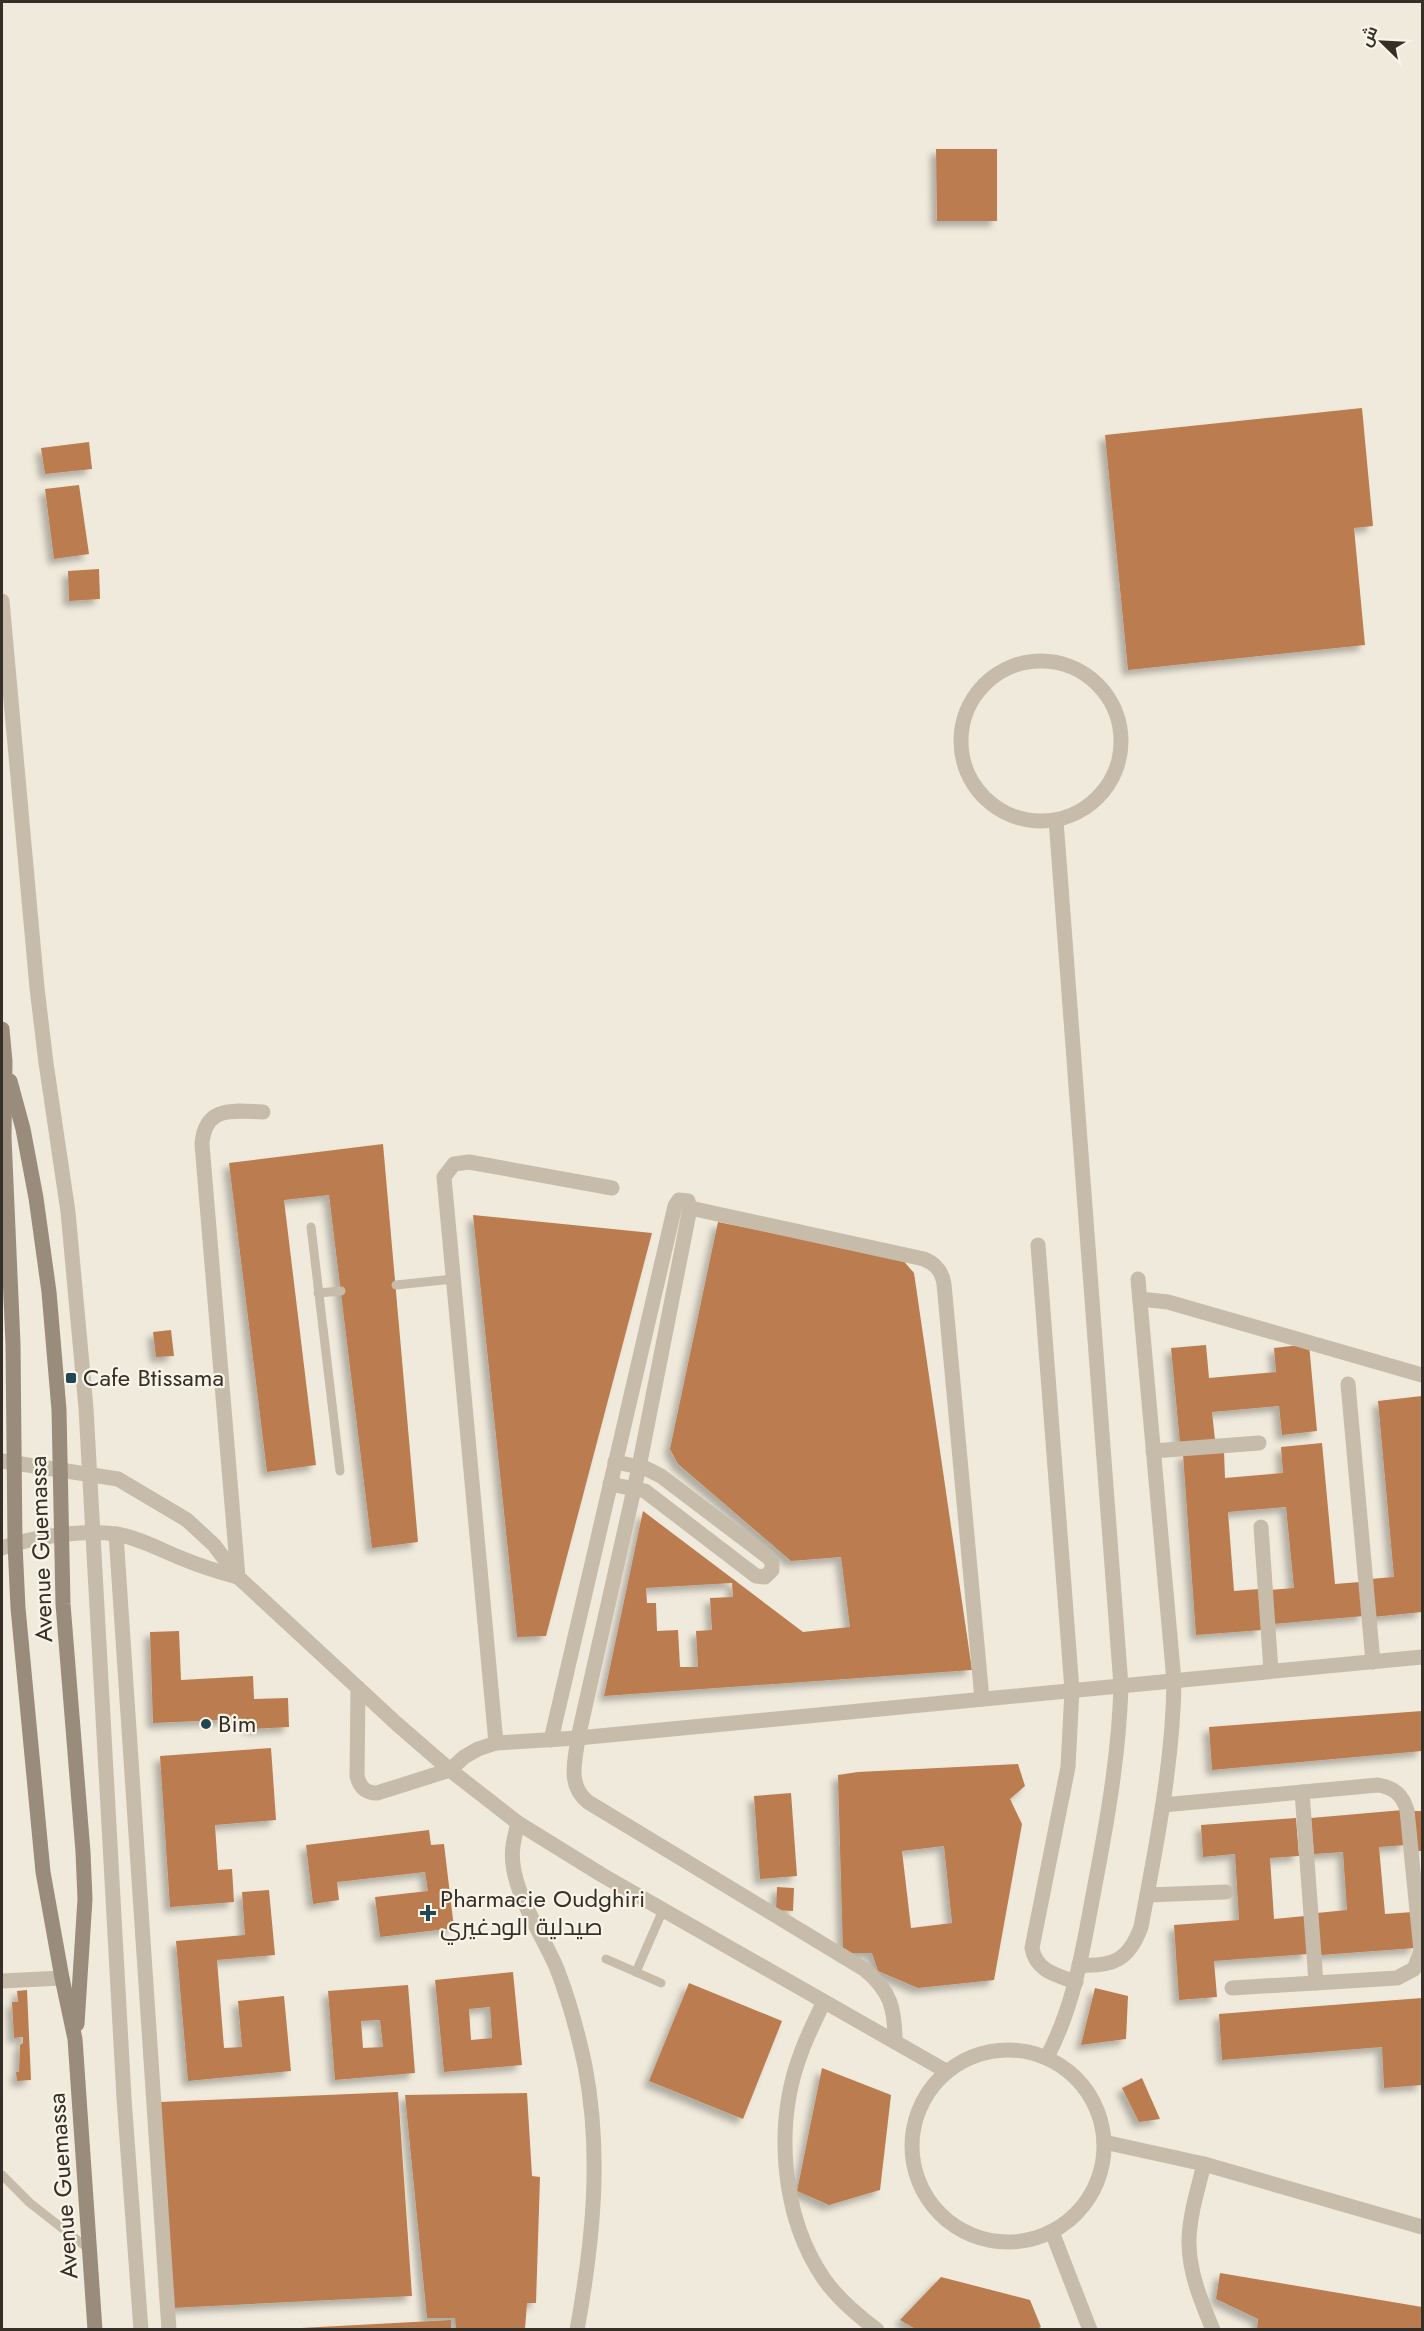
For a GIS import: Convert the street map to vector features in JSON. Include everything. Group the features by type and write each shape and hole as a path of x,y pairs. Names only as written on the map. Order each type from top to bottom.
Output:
{"main road":[{"name":"Avenue Guemassa","path":"2,1029 5,1062 3,1137 8,1546 18,1608 44,1872 75,2038"},
{"name":"Avenue Guemassa","path":"5,1062 27,1152 47,1281 59,1410 63,1604 85,1899 75,2038 95,2330"}],"street":[{"path":"2,601 37,988 68,1212 76,1289 89,1473 124,2098 140,2322 167,2311"},
{"path":"1042,661 1062,664 1081,672 1097,684 1110,700 1118,721 1121,742 1118,764 1108,784 1094,801 1077,813 1056,820 1036,822 1016,818 998,810 982,797 970,780 964,765 961,733 964,717 973,698 986,682 1003,670 1022,663 1042,661"},
{"path":"1047,2057 1058,2036 1076,1982 1117,1761 1120,1686 1056,820"},
{"path":"238,1577 202,1144 206,1126 220,1113 263,1112"},
{"path":"496,1743 444,1177 454,1164 469,1162 612,1188"},
{"path":"551,1740 675,1206 679,1200 683,1199 687,1200 690,1208 639,1467 578,1738 575,1788 580,1796 864,1970 885,1990 892,2006 894,2042"},
{"path":"690,1208 924,1259 931,1262 940,1272 944,1284 982,1699"},
{"path":"1038,1245 1072,1690 1068,1767 1032,1948 1036,1962 1041,1968 1076,1982"},
{"path":"1079,1965 1100,1966 1112,1962 1130,1948 1141,1927 1163,1805 1172,1731 1174,1681 1138,1279"},
{"path":"1140,1299 1168,1302 1422,1375"},
{"path":"1348,1384 1373,1662"},
{"path":"1154,1451 1260,1443"},
{"path":"8,1462 60,1468 118,1479 187,1520 214,1545 238,1577 358,1688 482,1797 518,1823 663,1910 946,2071"},
{"path":"610,1484 634,1487 651,1494 756,1576 765,1577 772,1570 769,1558 661,1476 639,1467 615,1462"},
{"path":"1261,1527 1271,1671"},
{"path":"8,1546 91,1532 116,1534 147,1542 204,1567 238,1577"},
{"path":"116,1534 168,2330"},
{"path":"358,1688 357,1776 363,1790 377,1793 450,1770 464,1757 496,1743 578,1738 1422,1657"},
{"path":"1163,1805 1378,1785 1397,1792 1404,1800 1407,1810 1421,1951 1418,1964 1403,1976 1232,1988"},
{"path":"1302,1792 1316,1983"},
{"path":"518,1823 512,1847 514,1871 520,1890 557,1969 566,1995 578,2038 590,2101 594,2201 590,2257 577,2330"},
{"path":"1147,1895 1226,1892"},
{"path":"2,1982 62,1978"},
{"path":"824,2002 800,2054 792,2082 785,2144 788,2183 801,2235 825,2280 855,2313 877,2330"},
{"path":"1021,2049 1047,2057 1065,2068 1081,2083 1093,2101 1101,2121 1104,2142 1103,2164 1096,2185 1085,2204 1070,2220 1052,2232 1022,2242 990,2241 961,2231 936,2212 919,2186 911,2155 913,2124 926,2095 946,2071 969,2057 994,2050 1021,2049"},
{"path":"1104,2142 1204,2164 1422,2227"},
{"path":"1204,2164 1191,2215 1189,2241 1198,2292 1213,2330"},
{"path":"1052,2232 1090,2330"}],"lane":[{"path":"311,1227 340,1471"},
{"path":"396,1285 453,1279"},
{"path":"318,1293 340,1291"},
{"path":"636,1972 663,1910"},
{"path":"606,1959 660,1983"},
{"path":"2,2175 30,2203 90,2250"}],"building":[{"path":"936,149 997,149 997,221 937,221"},
{"path":"1362,408 1373,526 1354,528 1365,645 1128,670 1105,435"},
{"path":"89,442 92,469 45,474 41,448"},
{"path":"79,485 89,554 54,559 45,489"},
{"path":"99,569 100,599 69,601 68,571"},
{"path":"383,1144 418,1542 372,1548 329,1195 284,1200 316,1465 267,1472 229,1163"},
{"path":"473,1215 652,1233 546,1636 517,1637"},
{"path":"718,1222 901,1258 914,1273 972,1670 604,1696 643,1511 803,1632 850,1627 841,1557 791,1561 678,1464 670,1449","holes":["732,1583 733,1597 710,1598 712,1630 696,1631 698,1667 680,1667 678,1630 657,1631 656,1603 647,1603 646,1588"]},
{"path":"171,1330 174,1356 156,1357 153,1332"},
{"path":"1309,1344 1317,1431 1282,1435 1279,1406 1212,1412 1215,1440 1180,1443 1171,1348 1206,1345 1209,1378 1276,1372 1274,1348"},
{"path":"1422,1396 1422,1612 1373,1617 1370,1579 1394,1577 1378,1401"},
{"path":"1322,1443 1335,1584 1360,1582 1364,1616 1273,1624 1270,1590 1294,1588 1286,1507 1228,1512 1234,1591 1259,1589 1262,1630 1196,1635 1183,1454 1224,1451 1225,1478 1283,1473 1281,1447"},
{"path":"179,1631 181,1680 253,1676 254,1699 288,1698 289,1727 252,1729 242,1719 153,1723 150,1632"},
{"path":"1422,1711 1422,1751 1212,1770 1209,1727"},
{"path":"271,1748 276,1820 215,1825 218,1870 232,1869 234,1902 170,1907 160,1756"},
{"path":"1018,1764 1025,1786 1010,1799 1022,1824 994,1980 918,1988 878,1971 872,1953 843,1953 838,1775","holes":["944,1846 952,1923 911,1928 902,1851"]},
{"path":"791,1793 797,1876 760,1879 754,1796"},
{"path":"1403,1810 1406,1845 1379,1847 1385,1914 1413,1912 1415,1948 1321,1955 1317,1913 1347,1910 1343,1852 1314,1854 1311,1818"},
{"path":"1413,1811 1422,1811 1422,1851 1416,1851"},
{"path":"1296,1818 1299,1856 1270,1858 1274,1919 1305,1916 1308,1954 1214,1961 1217,1997 1179,2000 1174,1925 1239,1920 1235,1854 1203,1857 1201,1825"},
{"path":"429,1830 431,1845 444,1844 454,1928 380,1937 375,1897 428,1891 425,1872 337,1882 339,1900 313,1904 306,1845"},
{"path":"777,1887 794,1888 793,1911 776,1910"},
{"path":"269,1890 275,1955 217,1960 224,2048 242,2047 238,2001 284,1996 291,2071 188,2081 176,1941 245,1935 242,1892"},
{"path":"513,1972 522,2065 444,2072 435,1980","holes":["490,2007 492,2038 471,2040 469,2009"]},
{"path":"689,1983 782,2021 743,2119 649,2081"},
{"path":"408,1985 415,2073 335,2080 328,1991","holes":["380,2020 383,2047 363,2048 361,2021"]},
{"path":"1095,1988 1128,1996 1126,2039 1081,2045"},
{"path":"27,1990 31,2080 17,2081 16,2072 19,2072 20,2045 23,2043 23,2037 14,2038 12,2002 18,2002 17,1991"},
{"path":"1422,1998 1422,2085 1384,2088 1382,2047 1222,2060 1219,2014"},
{"path":"822,2068 891,2095 880,2190 829,2205 797,2191"},
{"path":"1142,2078 1160,2119 1139,2122 1122,2088"},
{"path":"398,2092 412,2296 171,2308 160,2102"},
{"path":"527,2093 532,2176 540,2177 536,2303 527,2303 525,2329 456,2330 455,2318 427,2318 405,2095"},
{"path":"1220,2273 1422,2307 1422,2330 1257,2330 1258,2319 1216,2299"},
{"path":"941,2277 1030,2300 1041,2327 1035,2330 917,2330 900,2320"},
{"path":"451,2320 451,2330 301,2330 301,2328"}],"place":[{"name":"Cafe Btissama","path":"71,1378"},
{"name":"Bim","path":"206,1724"},
{"name":"Pharmacie Oudghiri صيدلية الودغيري","path":"428,1913"}]}
